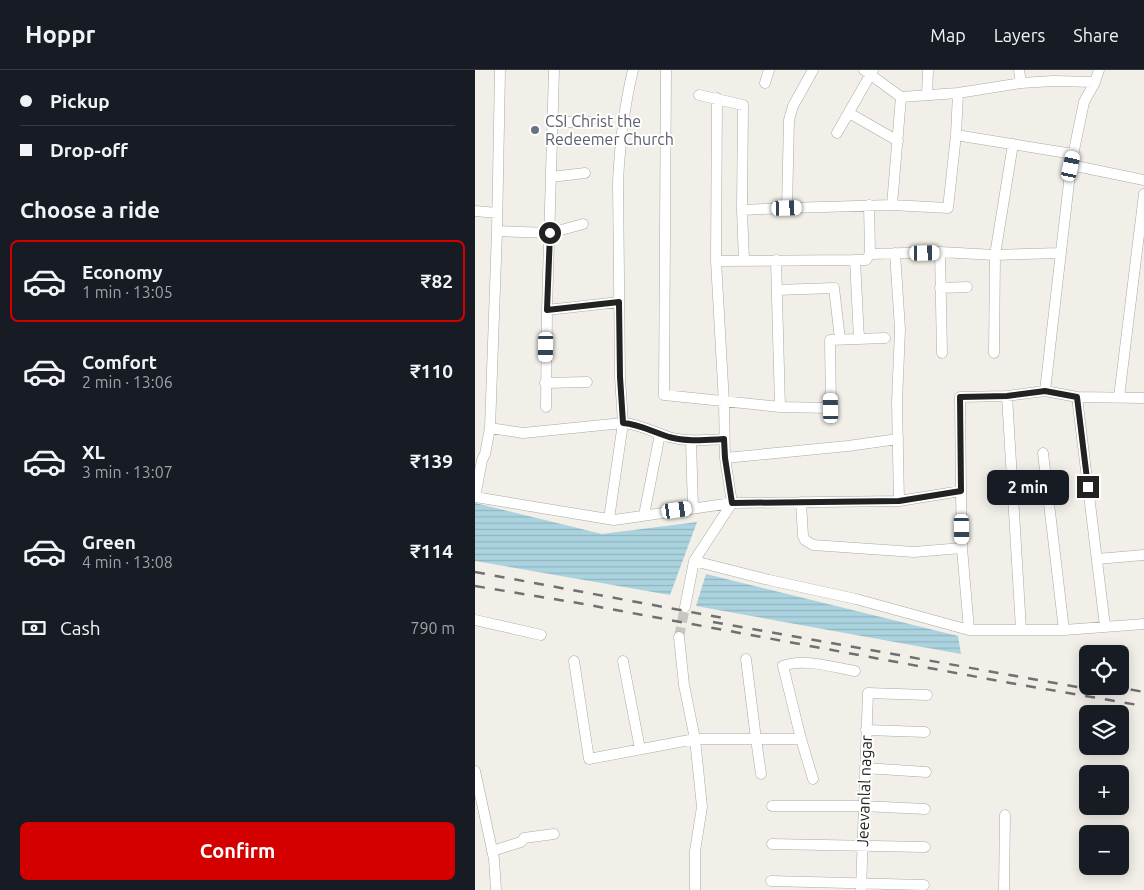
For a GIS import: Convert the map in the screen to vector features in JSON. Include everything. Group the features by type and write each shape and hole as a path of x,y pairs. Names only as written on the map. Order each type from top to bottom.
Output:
{"street":[{"path":"500,70 491,428 485,454 478,459 475,497 614,520 732,503 899,501 961,491"},
{"path":"546,406 545,383 554,70"},
{"path":"609,519 623,423 620,377 619,182 623,124 633,70"},
{"path":"667,70 664,396 780,408 831,408 830,340 885,338"},
{"path":"765,83 769,70"},
{"path":"787,208 789,120 793,106 813,70"},
{"path":"927,95 928,70"},
{"path":"1019,70 1021,83"},
{"path":"1053,70 1053,81"},
{"path":"1045,391 1073,154 1084,102 1099,70"},
{"path":"837,133 849,114 869,72 901,97 958,93 1021,83 1053,81 1095,82"},
{"path":"743,210 869,205 949,208 958,93"},
{"path":"699,96 717,98 743,105 744,260"},
{"path":"892,205 901,97"},
{"path":"685,607 694,561 732,503 725,458 716,261 717,98"},
{"path":"849,114 898,141"},
{"path":"553,122 589,122"},
{"path":"956,135 1073,154"},
{"path":"994,353 995,255 1013,144"},
{"path":"1071,166 1144,180"},
{"path":"551,177 585,173"},
{"path":"1119,396 1140,253 1144,194"},
{"path":"716,261 866,260 870,254 869,205"},
{"path":"475,211 497,213"},
{"path":"497,232 550,233 583,224"},
{"path":"940,252 942,353"},
{"path":"870,254 940,252 995,255 1060,253"},
{"path":"895,253 900,329 897,402 899,501"},
{"path":"776,260 780,408"},
{"path":"855,260 859,339"},
{"path":"940,288 967,287"},
{"path":"777,290 834,288 839,340"},
{"path":"547,310 619,302"},
{"path":"545,383 587,382"},
{"path":"969,630 962,548 960,397 1007,396 1045,391 1077,397 1119,396 1144,398"},
{"path":"1007,396 1021,629"},
{"path":"1077,397 1105,626"},
{"path":"491,428 523,432 623,423 633,424 660,434 691,441 724,439"},
{"path":"644,515 660,434"},
{"path":"725,458 898,439"},
{"path":"691,441 693,508"},
{"path":"1043,453 1064,630"},
{"path":"801,502 803,536 805,540 813,545 914,552 962,548"},
{"path":"1097,559 1144,555"},
{"path":"694,561 856,600 969,630 1064,630 1144,624"},
{"path":"475,620 541,635"},
{"path":"679,637 684,685 695,739 702,807 695,851 695,890"},
{"path":"745,659 761,774"},
{"path":"574,661 589,758 695,739 801,739"},
{"path":"623,661 640,749"},
{"path":"813,779 783,666 792,663 806,663 855,671"},
{"name":"Jeevanlal nagar","path":"861,886 867,693 927,695"},
{"path":"866,730 925,732"},
{"path":"865,768 926,772"},
{"path":"475,771 492,851 496,890"},
{"path":"772,806 863,806 925,809"},
{"path":"1004,890 1005,815"},
{"path":"492,851 521,842 524,838 554,834"},
{"path":"772,844 925,847"},
{"path":"771,881 861,886 924,885"}],"water":[{"path":"475,503 602,534 697,522 670,595 475,561"},
{"path":"706,574 958,636 961,654 696,606"}],"tunnel":[{"path":"679,637 685,607"}],"railway":[{"path":"475,572 723,618"},
{"path":"475,586 1144,706"},
{"path":"713,622 1079,687"},
{"path":"1129,689 1144,692"}],"place":[{"name":"CSI Christ the Redeemer Church","path":"535,130"}],"route":[{"path":"550,233 547,310 619,302 623,423 633,424 670,437 691,441 724,439 732,503 899,501 961,491 960,397 1007,396 1045,391 1077,397 1088,487"}]}
